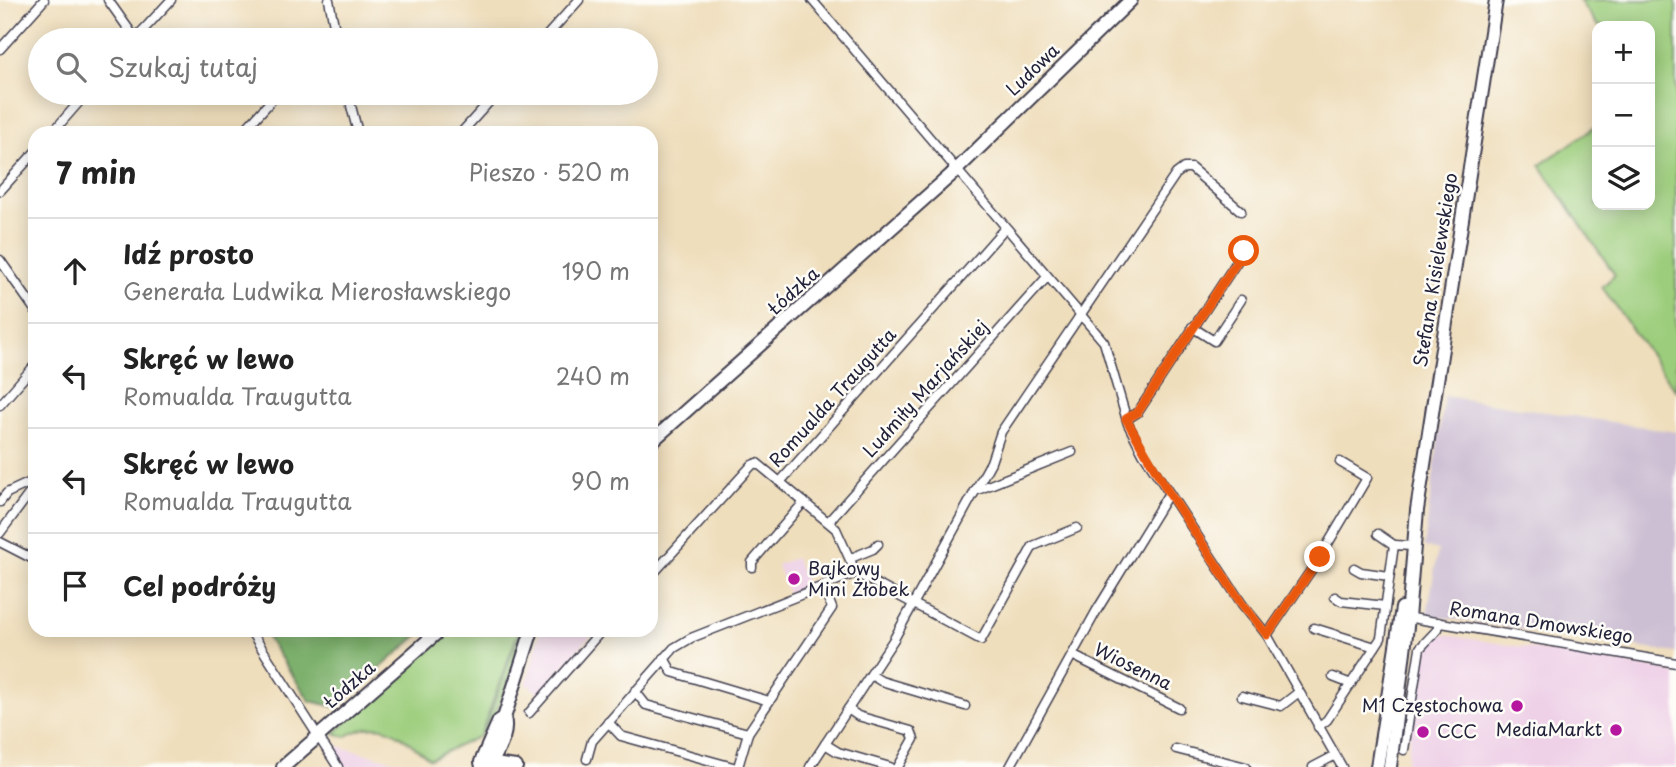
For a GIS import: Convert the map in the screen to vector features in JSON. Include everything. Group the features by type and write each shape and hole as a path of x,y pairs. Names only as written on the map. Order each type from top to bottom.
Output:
{"street":[{"path":"0,49 44,0"},
{"path":"108,0 127,28"},
{"path":"144,28 171,0"},
{"path":"329,0 334,28"},
{"path":"554,28 579,0"},
{"path":"812,0 1104,342 1110,355 1126,419 1169,493 1242,604 1267,635 1342,767"},
{"name":"Ludowa","path":"958,168 1131,0"},
{"name":"Stefana Kisielewskiego","path":"1377,767 1404,617 1412,546 1496,0"},
{"path":"58,126 76,105"},
{"path":"248,126 267,105"},
{"path":"467,126 486,105"},
{"path":"351,106 356,126"},
{"path":"0,191 28,160"},
{"name":"Łódzka","path":"658,436 958,168"},
{"path":"810,767 871,675 913,605 975,491 1001,432 1180,170 1191,168 1241,211"},
{"name":"Romualda Traugutta","path":"658,568 752,465 757,463 780,482 1005,228"},
{"path":"1126,419 1138,412 1244,251"},
{"path":"0,260 28,300"},
{"name":"Ludmiły Marjańskiej","path":"828,522 1047,277"},
{"path":"1192,327 1214,341 1241,300"},
{"path":"0,405 28,373"},
{"path":"975,491 1072,452"},
{"path":"1267,635 1320,557 1367,478 1340,462"},
{"path":"780,482 836,529 856,573 981,640 1034,546 1077,528"},
{"path":"0,502 7,493 28,483"},
{"path":"1010,767 1072,655 1169,493"},
{"path":"0,533 28,495"},
{"path":"752,567 752,562 804,502"},
{"path":"1378,534 1394,545 1412,546"},
{"path":"0,542 28,556"},
{"path":"851,558 873,550 878,544"},
{"path":"1318,727 1327,720 1381,638 1394,545"},
{"path":"1354,568 1361,572 1390,576"},
{"path":"587,759 592,741 608,722 664,658 691,638 856,573"},
{"path":"608,722 621,736 736,767 748,733 832,608 822,586"},
{"path":"1335,597 1341,601 1385,606"},
{"name":"Stefana Kisielewskiego","path":"1390,767 1404,617"},
{"name":"Romana Dmowskiego","path":"1404,617 1676,663"},
{"path":"1404,750 1420,648 1438,629 1438,622"},
{"path":"1314,628 1375,648"},
{"path":"254,637 338,767"},
{"name":"Łódzka","path":"283,767 432,637"},
{"path":"516,767 484,766 507,725 505,718 530,637"},
{"path":"529,713 596,637"},
{"name":"Wiosenna","path":"1072,655 1179,708"},
{"path":"664,658 672,672 769,701"},
{"path":"871,675 881,681 965,706"},
{"path":"1333,677 1351,684"},
{"path":"635,691 646,705 748,733"},
{"path":"1242,696 1281,706 1298,692"},
{"path":"848,709 858,716 911,731 914,739 898,767"},
{"path":"825,744 838,752 890,767"},
{"path":"1176,749 1246,767"},
{"path":"1313,767 1334,756"}],"shaded area":[{"path":"1444,396 1676,432 1676,653 1427,615 1438,550 1424,547"},
{"path":"795,558 807,587 788,594 777,565"},
{"name":"M1 Częstochowa","path":"1440,634 1662,669 1676,675 1676,767 1406,767 1421,652"},
{"path":"539,637 590,637 539,693 526,684"},
{"path":"326,743 387,759 416,767 342,767"}],"green space":[{"path":"1579,0 1676,0 1676,391 1602,287 1615,275 1540,165 1592,129 1592,210 1655,210 1655,21 1594,21"},
{"path":"267,637 416,637 336,707 310,701"},
{"path":"444,637 516,637 480,736 430,759 390,730 370,727 345,737 334,733"},
{"path":"518,637 524,637 487,737 483,733"}],"place":[{"name":"Bajkowy Mini Żłobek","path":"794,579"},
{"name":"M1 Częstochowa","path":"1517,706"},
{"name":"MediaMarkt","path":"1616,730"},
{"name":"CCC","path":"1423,732"}],"route":[{"path":"1244,251 1138,412 1126,419 1143,453 1169,493 1242,604 1267,635 1320,557"}]}
